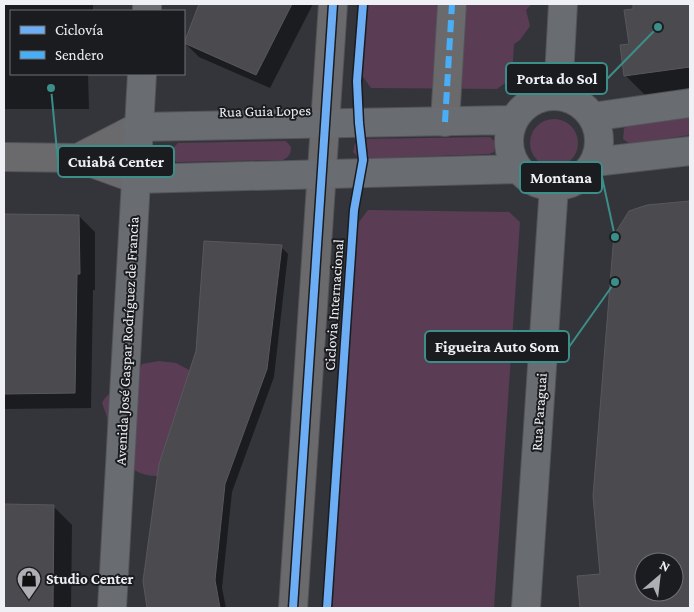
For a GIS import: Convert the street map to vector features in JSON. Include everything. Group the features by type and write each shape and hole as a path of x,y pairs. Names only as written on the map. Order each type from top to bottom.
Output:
{"main road":[{"path":"558,95 563,4"},
{"name":"Avenida José Gaspar Rodríguez de Francia","path":"112,608 142,75"},
{"path":"558,95 572,99 584,106 592,117 598,131 599,144 594,162 575,181 554,186 531,180 518,169 508,145 509,133 513,120 521,109 532,101 544,96 558,95"},
{"path":"592,117 690,103"},
{"name":"Rua Guia Lopes","path":"138,127 513,120"},
{"path":"594,162 690,151"},
{"path":"136,179 518,169"},
{"name":"Rua Paraguai","path":"526,608 554,186"}],"street":[{"path":"293,608 333,4"},
{"path":"445,122 452,4"},
{"path":"78,158 138,127"},
{"path":"4,157 78,158 136,179"}],"shaded area":[{"path":"366,4 532,4 526,10 530,26 520,40 514,44 512,78 497,89 371,88 361,74"},
{"path":"690,117 690,135 630,144 623,139 624,129 627,125"},
{"path":"549,119 559,119 571,126 578,138 578,148 571,160 559,167 549,167 541,163 534,156 530,148 530,138 534,130 541,123"},
{"path":"490,137 495,142 494,152 489,154 363,159 353,152 355,143 361,139"},
{"path":"286,141 291,147 291,152 283,160 176,162 171,155 171,150 178,143"},
{"path":"368,210 509,212 520,222 494,608 328,608 356,226"},
{"path":"159,361 176,363 193,372 165,475 156,476 138,472 117,454 108,435 108,419 102,403 111,392 134,376 142,364"}],"building":[{"path":"199,4 292,4 256,75 185,43"},
{"path":"633,4 690,4 690,67 624,76 620,45 629,44 624,10 633,9"},
{"path":"690,201 690,608 580,608 577,576 600,574 593,496 614,235 629,211 647,205"},
{"path":"4,214 79,215 80,274 77,274 75,393 4,394"},
{"path":"204,241 282,245 267,369 225,484 215,580 220,608 147,608 143,581 159,464 196,351"},
{"path":"4,504 54,505 53,608 4,608"}],"marked path":[{"path":"445,122 452,4"}],"cycle path":[{"path":"293,608 333,4"},
{"name":"Ciclovia Internacional","path":"327,608 354,210 363,160 357,81 363,4"}],"place":[{"name":"Porta do Sol","path":"658,27"},
{"name":"Cuiabá Center","path":"51,88"},
{"name":"Montana","path":"615,237"},
{"name":"Figueira Auto Som","path":"615,282"},
{"name":"Studio Center","path":"29,600"}]}
